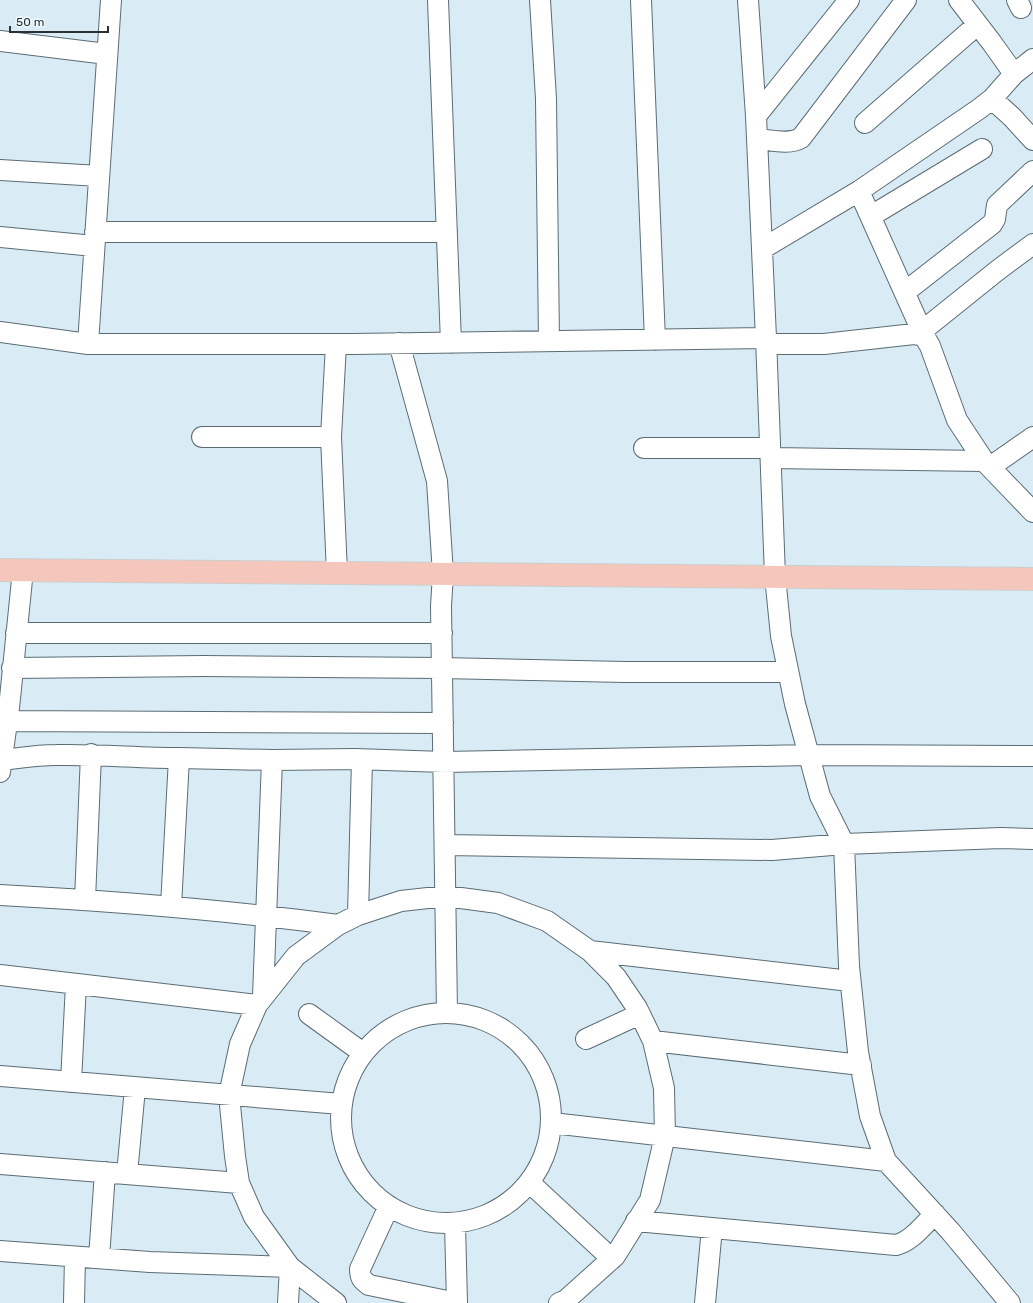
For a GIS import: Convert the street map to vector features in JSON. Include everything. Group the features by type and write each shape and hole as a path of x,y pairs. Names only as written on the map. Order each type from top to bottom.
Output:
{"main road":[{"path":"0,570 1033,579"}],"street":[{"path":"88,344 111,0"},
{"path":"438,0 451,343"},
{"path":"540,0 546,99 549,341"},
{"path":"641,0 655,340"},
{"path":"748,0 756,116 775,576 781,636 795,704 820,796 844,844 850,981 861,1065 870,1116 886,1161 985,1271 1010,1303"},
{"path":"756,116 849,0"},
{"path":"757,139 795,142 801,138 906,0"},
{"path":"959,0 1014,74"},
{"path":"865,123 978,25"},
{"path":"0,41 107,54"},
{"path":"762,249 859,191 979,109 992,99 1014,74 1033,59"},
{"path":"992,99 1012,117 1033,140"},
{"path":"871,216 982,149"},
{"path":"0,170 99,176"},
{"path":"905,292 992,224 995,219 997,205 1033,171"},
{"path":"859,191 930,346 958,420 987,464 1033,512"},
{"path":"0,237 94,239 447,232"},
{"path":"0,332 88,344 336,344 655,340 766,341 824,344 923,333 998,270 1033,244"},
{"path":"400,343 437,481 443,574 442,668 447,1012"},
{"path":"336,344 331,437 336,573"},
{"path":"202,438 331,437"},
{"path":"644,448 987,464 1033,437"},
{"path":"23,570 16,632 9,661 7,721 1,766 54,754 91,754 147,758 444,762 809,756 1033,756"},
{"path":"16,632 442,633"},
{"path":"9,661 204,666 442,668 625,672 788,672"},
{"path":"7,721 443,722"},
{"path":"85,900 91,754"},
{"path":"171,906 179,758"},
{"path":"260,1001 266,916 272,760"},
{"path":"358,915 362,760"},
{"path":"445,845 772,850 844,844 1001,838 1033,840"},
{"path":"0,895 171,906 338,925"},
{"path":"336,1303 290,1267 254,1217 239,1183 229,1095 240,1044 260,1001 296,956 338,925 358,915 401,901 446,896 498,903 547,921 590,951 616,977 640,1014 652,1041 664,1088 665,1136 650,1200 612,1260 570,1302"},
{"path":"590,951 850,981"},
{"path":"0,975 76,984 260,1001"},
{"path":"71,1082 76,984"},
{"path":"447,1012 480,1018 510,1034 534,1059 548,1089 552,1123 546,1153 533,1180 511,1202 485,1217 455,1224 424,1222 395,1211 370,1191 352,1166 342,1136 341,1104 349,1075 366,1049 389,1029 417,1016 447,1012"},
{"path":"309,1014 363,1053"},
{"path":"586,1039 640,1014"},
{"path":"652,1041 861,1065"},
{"path":"0,1076 341,1104"},
{"path":"127,1174 135,1088"},
{"path":"552,1123 886,1161"},
{"path":"0,1164 239,1183"},
{"path":"99,1258 105,1172"},
{"path":"530,1183 612,1260"},
{"path":"389,1206 360,1269 360,1276 363,1281 369,1285 456,1303 455,1224"},
{"path":"636,1221 896,1245 904,1243 910,1239 935,1214"},
{"path":"705,1303 712,1228"},
{"path":"0,1251 158,1262 290,1267"},
{"path":"74,1303 75,1257"},
{"path":"288,1303 290,1267"}]}
